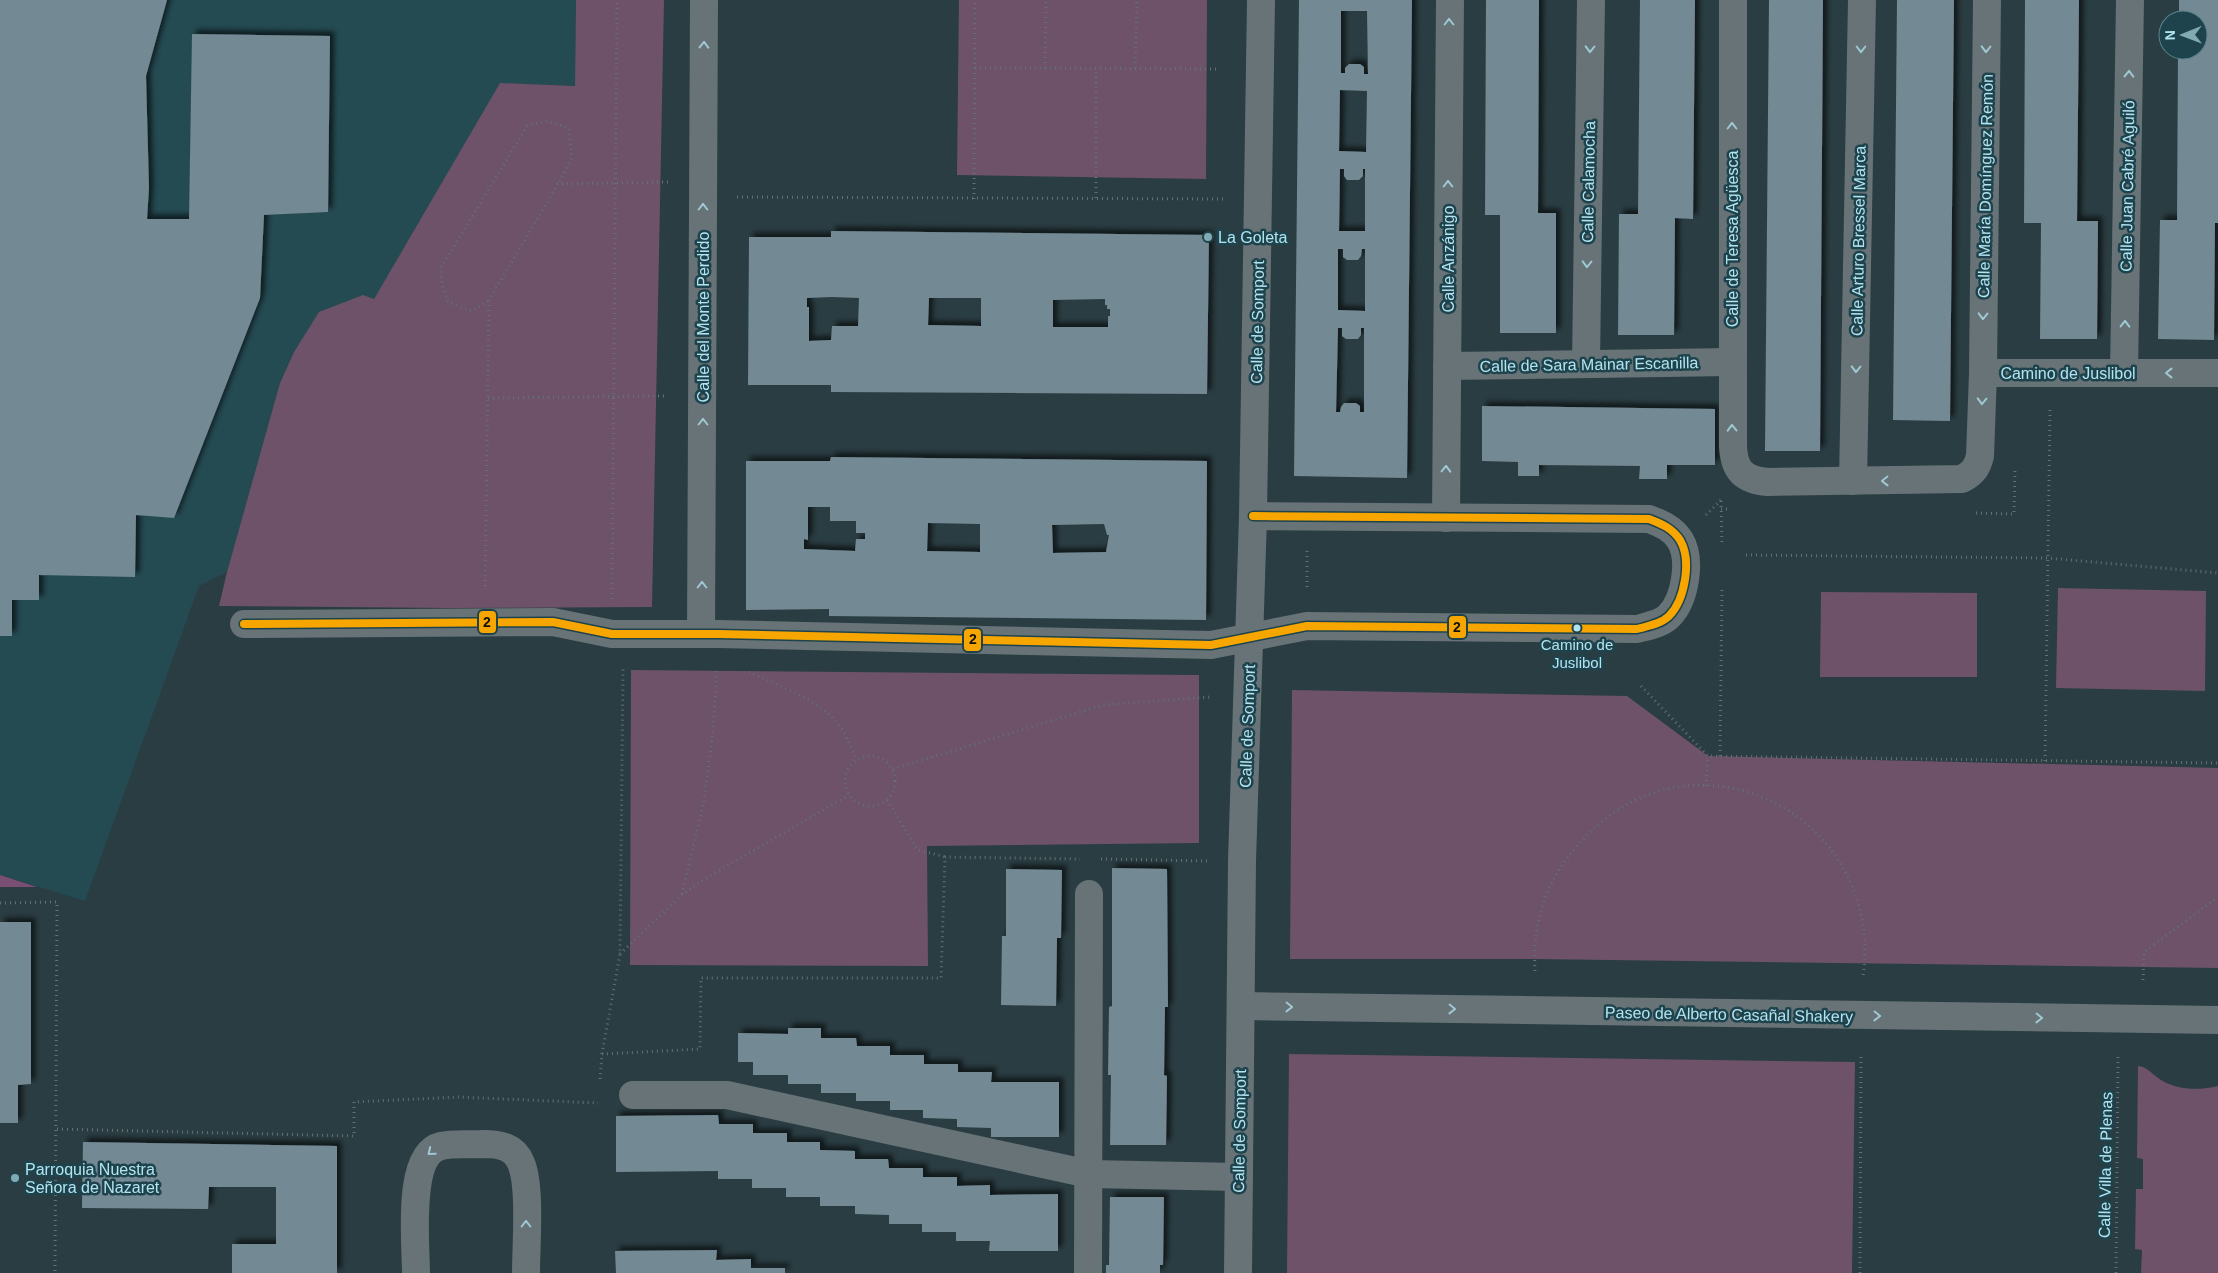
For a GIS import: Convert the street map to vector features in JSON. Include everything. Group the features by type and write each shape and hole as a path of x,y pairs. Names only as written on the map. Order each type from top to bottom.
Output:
{"street":[{"name":"Calle del Monte Perdido","path":"704,0 703,396 712,641"},
{"name":"Calle de Somport","path":"1238,1273 1242,861 1253,516 1262,0"},
{"name":"Calle Anzánigo","path":"1446,518 1450,0"},
{"name":"Calle Calamocha","path":"1586,364 1591,0"},
{"name":"Calle de Teresa Agüesca","path":"1733,0 1732,362 1734,460 1743,474"},
{"name":"Calle Arturo Bressel Marca","path":"1854,481 1862,0"},
{"name":"Calle María Domínguez Remón","path":"1983,372 1987,0"},
{"name":"Calle Juan Cabré Aguiló","path":"2124,373 2130,0"},
{"name":"Calle de Sara Mainar Escanilla","path":"1447,366 1732,362"},
{"name":"Camino de Juslibol","path":"1743,474 1756,481 1962,479 1971,474 1977,467 1980,456 1983,372 2218,373"},
{"path":"244,624 553,622 618,634 712,641 1210,645 1307,626 1637,629 1655,624 1668,616 1679,603 1685,585 1685,560 1680,541 1668,526 1649,519 1253,516"},
{"path":"1088,1273 1089,894"},
{"name":"Paseo de Alberto Casañal Shakery","path":"1241,1006 2218,1020"},
{"path":"633,1095 727,1095 1089,1174 1239,1177"},
{"path":"416,1273 416,1181 421,1164 428,1153 440,1146 497,1144 509,1148 520,1160 526,1176 526,1273"}],"path":[{"path":"600,1087 602,1054 620,954 614,396 617,0"},
{"path":"974,198 975,0"},
{"path":"1046,0 1046,68"},
{"path":"1135,68 1137,0"},
{"path":"975,68 1217,69"},
{"path":"1096,68 1096,198"},
{"path":"548,121 569,128 572,158 489,300 471,311 448,302 442,284 441,268 527,126 548,121"},
{"path":"558,184 616,183 703,189 974,198 1259,199"},
{"path":"485,622 489,300"},
{"path":"488,398 703,396"},
{"path":"2045,761 2046,558 2050,402"},
{"path":"1700,521 1721,500 1722,546"},
{"path":"1307,547 1307,592"},
{"path":"1746,554 2046,558 2218,573"},
{"path":"1720,756 1722,584"},
{"path":"712,641 828,713 840,726 857,760"},
{"path":"682,895 704,800 713,730 712,641"},
{"path":"1641,686 1708,756 2218,763"},
{"path":"892,769 1103,705 1210,697"},
{"path":"864,756 881,758 892,769 896,786 887,800 872,807 856,802 850,796 845,780 847,772 857,760 864,756"},
{"path":"1706,786 1708,756"},
{"path":"1535,970 1536,927 1545,896 1556,872 1583,839 1611,814 1637,800 1679,787 1706,786 1743,791 1774,803 1788,810 1809,826 1828,845 1845,871 1863,917 1865,964 1863,976"},
{"path":"620,954 682,895 702,881 850,796"},
{"path":"887,800 918,850 947,857 1083,859"},
{"path":"602,1054 700,1049 701,978 941,978 945,857 947,857"},
{"path":"1092,859 1209,860"},
{"path":"2143,980 2144,952 2218,898"},
{"path":"0,902 57,902 55,1273"},
{"path":"1860,1273 1861,1053"},
{"name":"Calle Villa de Plenas","path":"2116,1273 2118,1057"},
{"path":"57,1129 354,1136 354,1102 458,1097 598,1104 599,1096"}],"shaded area":[{"path":"0,0 576,0 575,86 500,84 374,299 294,352 280,383 227,572 199,586 85,901 0,875"},
{"path":"576,0 664,0 652,607 219,606 280,383 294,352 319,312 363,295 374,299 500,83 575,86"},
{"path":"959,0 1207,0 1206,179 957,175"},
{"path":"2058,588 2206,591 2205,691 2056,688"},
{"path":"1821,592 1977,593 1977,677 1820,677"},
{"path":"631,670 1199,675 1199,843 927,846 928,966 630,965"},
{"path":"1292,690 1627,696 1708,756 2218,768 2218,968 1534,959 1290,959"},
{"path":"0,875 37,887 0,887"},
{"path":"1289,1054 1855,1062 1852,1273 1287,1273"},
{"path":"2138,1066 2165,1082 2179,1087 2203,1089 2218,1086 2218,1273 2141,1273 2142,1250 2135,1249 2136,1189 2143,1189 2143,1159 2137,1158"}],"building":[{"path":"0,0 167,0 146,76 149,188 147,219 189,219 192,34 330,36 328,212 264,215 260,298 174,518 136,515 135,577 39,575 39,600 12,600 12,636 0,636"},
{"path":"1299,0 1412,0 1407,478 1294,476","holes":["1341,11 1367,11 1368,74 1364,74 1364,67 1360,64 1349,64 1345,68 1345,73 1341,73","1340,90 1367,91 1366,152 1339,151","1340,169 1344,169 1344,176 1347,180 1359,180 1363,176 1363,169 1365,169 1365,231 1339,231","1338,249 1343,249 1343,257 1347,260 1358,260 1362,249 1365,249 1365,311 1338,310","1338,328 1342,328 1342,336 1346,339 1358,339 1361,335 1361,328 1364,328 1364,412 1360,412 1360,406 1356,403 1344,403 1340,412 1336,412"]},
{"path":"1486,0 1539,0 1538,213 1556,213 1556,333 1500,333 1500,215 1485,215"},
{"path":"1640,0 1695,0 1693,219 1675,218 1674,335 1618,335 1619,214 1638,214"},
{"path":"1769,0 1823,0 1820,451 1765,451"},
{"path":"1897,0 1954,0 1950,421 1893,420"},
{"path":"2025,0 2079,0 2077,221 2098,221 2097,339 2040,339 2041,223 2024,223"},
{"path":"2179,0 2218,0 2218,223 2215,223 2214,340 2158,339 2160,220 2177,220 2178,60 2208,60 2208,10 2179,10"},
{"path":"831,231 1209,235 1207,394 831,392 831,385 748,385 749,237 831,237","holes":["807,298 859,298 858,326 832,326 831,340 809,341 809,307 807,307","929,298 981,298 981,326 928,325","1105,299 1105,305 1107,305 1107,309 1110,309 1108,327 1053,327 1053,300"]},
{"path":"1482,406 1715,409 1715,465 1667,465 1667,479 1639,479 1640,466 1539,465 1539,476 1518,476 1518,462 1482,461"},
{"path":"831,457 1207,461 1206,620 829,616 829,609 746,610 746,461 830,461","holes":["808,507 830,507 830,521 856,521 856,533 865,533 865,539 856,539 855,551 804,549 804,539 808,540","928,523 980,524 980,552 927,551","1104,524 1107,535 1109,535 1106,552 1053,553 1052,525"]},
{"path":"1112,868 1167,869 1168,1007 1165,1007 1164,1075 1167,1076 1166,1145 1110,1145 1111,1075 1108,1075 1109,1007 1112,1006"},
{"path":"1006,869 1062,870 1061,938 1057,938 1056,1006 1001,1005 1002,936 1006,936"},
{"path":"0,922 31,922 31,1084 18,1085 18,1123 0,1123"},
{"path":"788,1028 821,1028 821,1038 856,1038 857,1046 890,1046 890,1055 924,1055 924,1064 958,1064 958,1072 992,1072 991,1082 1059,1082 1059,1137 991,1137 991,1128 957,1127 957,1119 923,1118 923,1110 890,1110 890,1101 856,1101 856,1093 821,1093 821,1084 788,1084 788,1075 753,1075 753,1062 738,1062 738,1033 788,1034"},
{"path":"718,1115 719,1124 753,1124 753,1133 787,1133 787,1142 820,1142 820,1150 855,1151 855,1159 888,1159 889,1168 923,1168 923,1177 957,1177 957,1186 990,1185 990,1195 1058,1194 1058,1251 989,1251 990,1241 956,1241 956,1232 922,1232 922,1224 889,1224 889,1215 855,1214 855,1206 820,1206 820,1197 786,1197 786,1188 752,1188 752,1179 718,1179 718,1171 616,1172 616,1116"},
{"path":"83,1142 337,1146 337,1273 232,1273 232,1244 276,1244 276,1187 209,1187 208,1209 82,1208"},
{"path":"1110,1197 1164,1197 1163,1265 1160,1265 1160,1273 1106,1273 1106,1265 1109,1265"},
{"path":"717,1250 716,1260 751,1259 751,1268 785,1268 785,1273 616,1273 615,1251"}],"transit line":[{"name":"2","path":"244,624 553,622 612,634 718,634 1211,645 1307,626 1637,629 1658,623 1669,616 1675,609 1685,580 1686,558 1680,540 1670,529 1649,519 1253,516"}],"place":[{"name":"La Goleta","path":"1208,237"},
{"name":"Camino de Juslibol","path":"1577,628"},
{"name":"Parroquia Nuestra Señora de Nazaret","path":"15,1178"}]}
